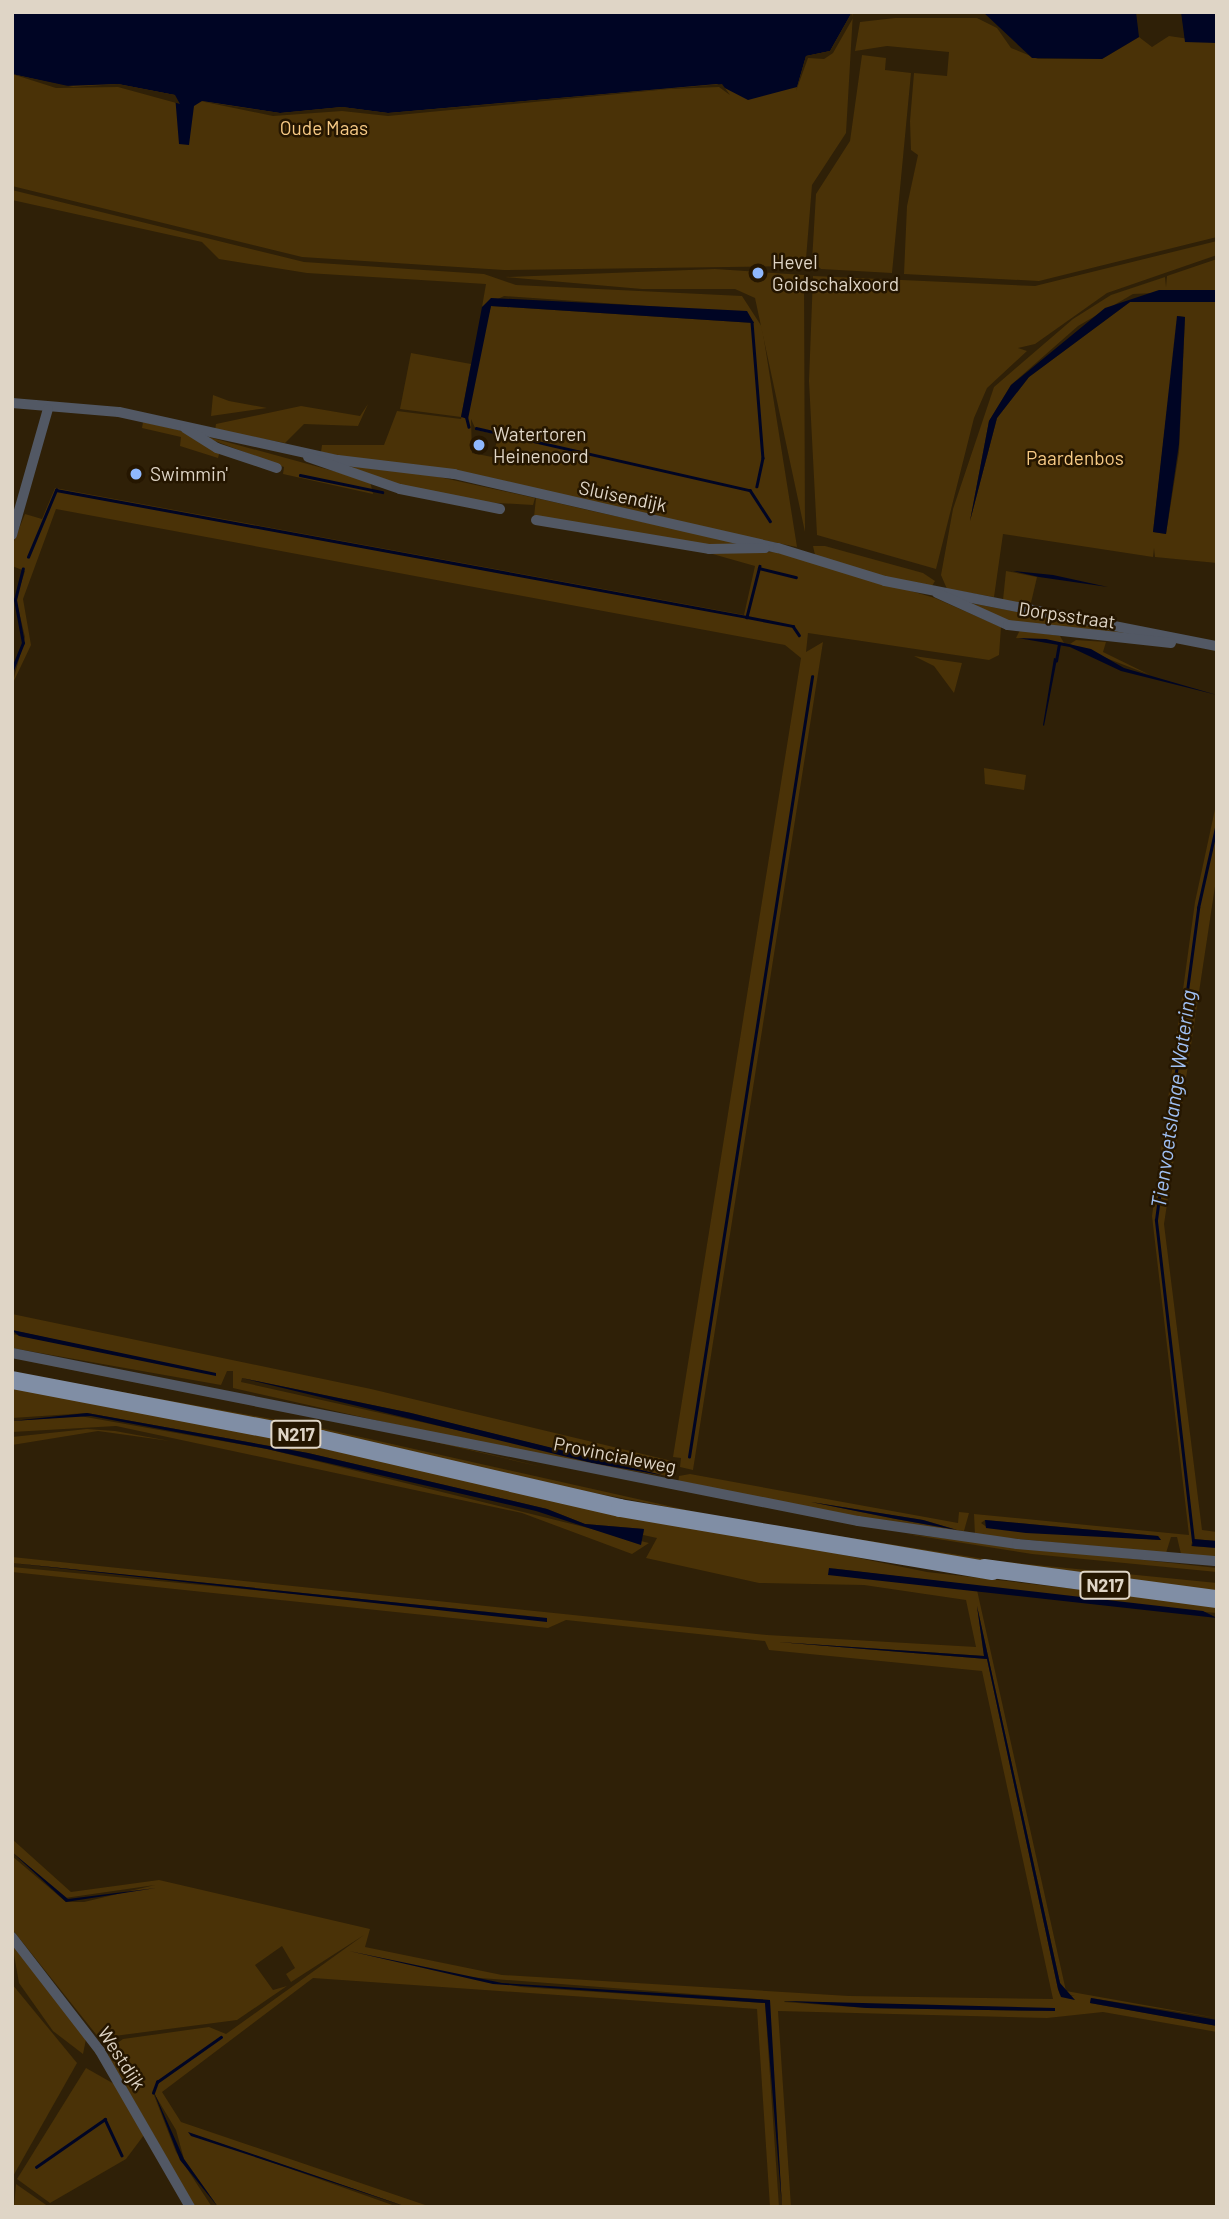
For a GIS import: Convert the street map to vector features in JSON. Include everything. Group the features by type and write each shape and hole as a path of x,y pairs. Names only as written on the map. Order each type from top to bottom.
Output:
{"main road":[{"name":"N217","path":"12,1380 245,1423 579,1497 993,1571 1217,1599"}],"street":[{"name":"Sluisendijk","path":"12,403 48,409 105,410 302,453 454,474 771,546 936,592 996,604"},
{"path":"12,535 48,409"},
{"name":"Sluisendijk","path":"183,426 217,448 277,468"},
{"name":"Sluisendijk","path":"302,453 394,488 500,509"},
{"name":"Sluisendijk","path":"536,520 701,548 771,546"},
{"name":"Dorpsstraat","path":"936,592 1008,625 1202,643"},
{"name":"Dorpsstraat","path":"996,604 1217,646"},
{"name":"Provincialeweg","path":"12,1353 296,1404 564,1467 858,1521 1017,1544 1217,1561"},
{"name":"Westdijk","path":"12,1937 100,2051 190,2207"}],"green space":[{"name":"Oude Maas","path":"853,12 846,133 812,185 806,259 799,266 504,270 302,257 12,186 12,16"},
{"path":"895,18 977,18 997,28 1011,48 1038,59 1102,59 1139,37 1152,47 1169,36 1217,43 1217,237 1039,281 904,274 907,206 918,155 911,150 910,121 914,73 947,76 949,52 887,46 855,51 860,22"},
{"path":"862,55 886,58 885,70 911,73 892,273 821,269 812,261 816,194 850,141"},
{"path":"12,190 304,262 484,274 516,285 742,296 762,327 797,547 321,452 322,445 384,445 397,411 461,419 491,306 754,323 746,313 504,296 482,307 486,284 307,273 219,259 202,242 12,200","holes":["471,419 476,430 499,435 492,457 472,453"]},
{"path":"1217,241 1217,255 1107,293 1035,344 1018,348 1027,351 987,388 974,418 936,569 817,535 809,381 813,276 1035,286"},
{"name":"Paardenbos","path":"1217,259 1217,290 1133,294 1078,326 1011,385 989,421 970,521 997,418 1029,377 1130,302 1217,302 1217,563 1155,557 1154,548 1153,557 1003,534 994,597 947,589 941,575 953,509 994,387 1073,319 1111,295 1165,277 1166,287 1167,276","holes":["1178,316 1185,317 1179,452 1166,534 1153,532"]},
{"path":"715,269 804,275 805,532 755,298 735,289 642,289 505,277"},
{"path":"411,353 471,364 461,417 400,409"},
{"path":"213,395 229,401 267,408 211,416"},
{"path":"368,404 358,426 304,424 285,443 215,430 216,424 301,406 360,416"},
{"path":"143,422 179,430 220,451 218,458 180,446 181,437 142,428"},
{"path":"194,433 370,481 373,494 283,474 284,467"},
{"path":"349,466 430,475 535,498 533,505 480,502 398,487"},
{"path":"55,488 744,615 755,566 709,553 777,552 935,598 1001,627 999,655 989,660 808,633 806,652 823,642 693,1470 680,1467 681,1458 673,1457 801,658 785,645 56,509 23,599 31,645 12,685 25,637 16,599 25,571 12,566 12,546 25,514 42,519"},
{"path":"536,498 755,546 725,548 534,517"},
{"path":"813,546 825,546 923,573 935,581 932,586 884,577 815,555"},
{"path":"1006,571 1037,577 1030,607 1003,600"},
{"path":"954,600 1163,639 1014,624"},
{"path":"1020,630 1060,636 1064,643 1016,638"},
{"path":"1076,640 1106,642 1103,652 1150,675 1070,644"},
{"path":"914,656 962,663 954,693 934,666"},
{"path":"984,768 1026,775 1024,790 985,784"},
{"path":"1217,800 1217,873 1164,1224 1202,1530 1217,1532 1217,1541 1193,1539 1191,1546 1217,1548 1217,1557 1181,1554 1177,1537 1171,1537 1166,1553 975,1535 974,1514 1189,1535 1152,1216 1195,902","holes":["985,1520 1158,1536 1161,1540 988,1528 981,1523"]},
{"path":"12,1314 371,1389 672,1461 671,1477 411,1413 242,1378 241,1382 662,1476 521,1453 233,1388 233,1371 227,1371 221,1385 12,1348 12,1334 216,1375 12,1330"},
{"path":"12,1358 383,1428 546,1468 396,1433"},
{"path":"12,1372 316,1427 700,1513 568,1488"},
{"path":"12,1385 927,1572 1217,1605 1217,1613 1168,1609 829,1568 977,1590 1066,1991 1217,2018 1091,1998 1090,2003 1217,2026 1217,2032 1103,2012 1047,2018 778,2011 791,2207 782,2207 769,2000 467,1977 521,1987 765,2003 779,2207 770,2207 757,2009 313,1978 162,2092 181,2122 431,2207 407,2207 189,2133 398,2207 218,2207 184,2159 176,2130 152,2090 176,2152 212,2207 195,2207 109,2057 112,2047 123,2039 209,2027 226,2034 364,1935 291,1982 286,1974 295,1968 282,1946 255,1965 273,1990 287,1986 237,2020 99,2038 12,1929 12,1856 66,1902 84,1902 155,1885 65,1898 12,1852 12,1839 71,1892 159,1880 370,1929 365,1947 502,1975 849,1996 1053,1999 982,1671 769,1650 765,1641 566,1620 548,1628 12,1572 12,1567 547,1618 12,1563 12,1557 767,1635 976,1647 966,1600 864,1585 759,1583 646,1558 657,1538 643,1535 644,1529 585,1524 547,1509 308,1453 87,1413 12,1418","holes":["977,1606 1060,1983 1065,1994 1075,1996 1060,1995 1058,1989 987,1659 778,1642 984,1656","785,2001 1055,2011 867,2008"]},
{"path":"80,1416 267,1449 649,1543 632,1554 522,1513 116,1426 12,1432 12,1421"},
{"path":"87,1429 170,1441 98,1431 12,1445 12,1437"},
{"path":"690,1474 958,1523 959,1512 969,1513 964,1531 894,1523 678,1484 679,1476","holes":["811,1502 923,1520 957,1530"]},
{"path":"788,1528 997,1561 1217,1583 1217,1593 1026,1568"},
{"path":"906,1534 1217,1568 1217,1572 1032,1554"},
{"path":"12,1943 86,2039 83,2054 53,2031 19,1983"},
{"path":"12,1984 77,2063 12,2178"},
{"path":"86,2068 116,2085 144,2135 126,2159 50,2203 17,2179"},
{"path":"16,2184 39,2200 49,2207 14,2207"}],"water":[{"path":"12,12 852,12 830,51 806,56 797,87 748,100 717,84 388,113 342,107 280,113 202,101 194,106 189,145 179,144 175,95 118,84 65,86 12,74"},
{"path":"983,12 1136,12 1139,37 1102,59 1032,58"},
{"path":"1181,12 1217,12 1217,43 1185,42"},
{"path":"1159,290 1217,290 1217,302 1130,302 1029,377 997,418 970,521 989,421 1011,385 1105,308"},
{"path":"491,298 747,311 754,323 491,306 468,419 461,417 482,307"},
{"path":"1177,316 1185,317 1179,444 1166,534 1153,532"},
{"path":"1013,571 1053,575 1108,587 1039,577"},
{"path":"1018,638 1046,639 1091,649 1124,668 1217,695 1121,671 1070,647"},
{"path":"1054,658 1057,659 1044,726 1043,725"},
{"path":"12,1330 216,1373 216,1376 19,1336"},
{"path":"242,1378 411,1413 666,1476 592,1463"},
{"path":"87,1413 308,1453 547,1509 585,1524 644,1529 641,1545 536,1511 267,1449 91,1416 12,1421"},
{"path":"811,1502 923,1520 957,1530 896,1519"},
{"path":"985,1520 1158,1536 1161,1540 1026,1533 986,1528"},
{"path":"1193,1539 1217,1541 1217,1548 1192,1546"},
{"path":"12,1563 547,1618 547,1622"},
{"path":"829,1568 1203,1611 1217,1618 828,1575"},
{"path":"977,1606 1060,1983 1075,2000 1061,1997 1058,1989 987,1659 778,1642 984,1656"},
{"path":"12,1852 68,1899 156,1888 66,1902"},
{"path":"349,1951 502,1983 770,2000 782,2207 765,2003 493,1984"},
{"path":"1091,1998 1217,2020 1217,2026 1090,2003"},
{"path":"784,2001 1055,2008 1055,2011 867,2008"},
{"path":"153,2090 184,2159 218,2207 180,2160"},
{"path":"188,2132 407,2207 191,2136"}],"pier":[{"path":"852,12 853,18 833,53 824,59 808,58 796,91 806,56 830,51"},
{"path":"12,74 73,87 118,84 175,95 180,104 118,87 56,88"},
{"path":"722,84 730,95 719,87 669,89 388,116 342,111 273,116 200,101 280,113 342,107 388,113"}],"waterway":[{"path":"752,322 763,458 757,486"},
{"path":"466,415 469,427"},
{"path":"476,428 750,490 770,521"},
{"path":"300,475 382,492"},
{"path":"28,557 56,490 747,617"},
{"path":"760,566 747,617 793,626 799,635"},
{"path":"759,568 796,577"},
{"path":"12,670 23,643 15,600 23,569"},
{"name":"Tienvoetslange Watering","path":"1056,661 1059,644"},
{"path":"689,1457 812,677"},
{"name":"Tienvoetslange Watering","path":"1193,1541 1156,1220 1198,908 1217,823"},
{"path":"153,2093 157,2082 221,2037"},
{"path":"36,2167 105,2119 122,2155"}],"place":[{"name":"Hevel Goidschalxoord","path":"758,273"},
{"name":"Watertoren Heinenoord","path":"479,445"},
{"name":"Swimmin'","path":"136,474"}]}
